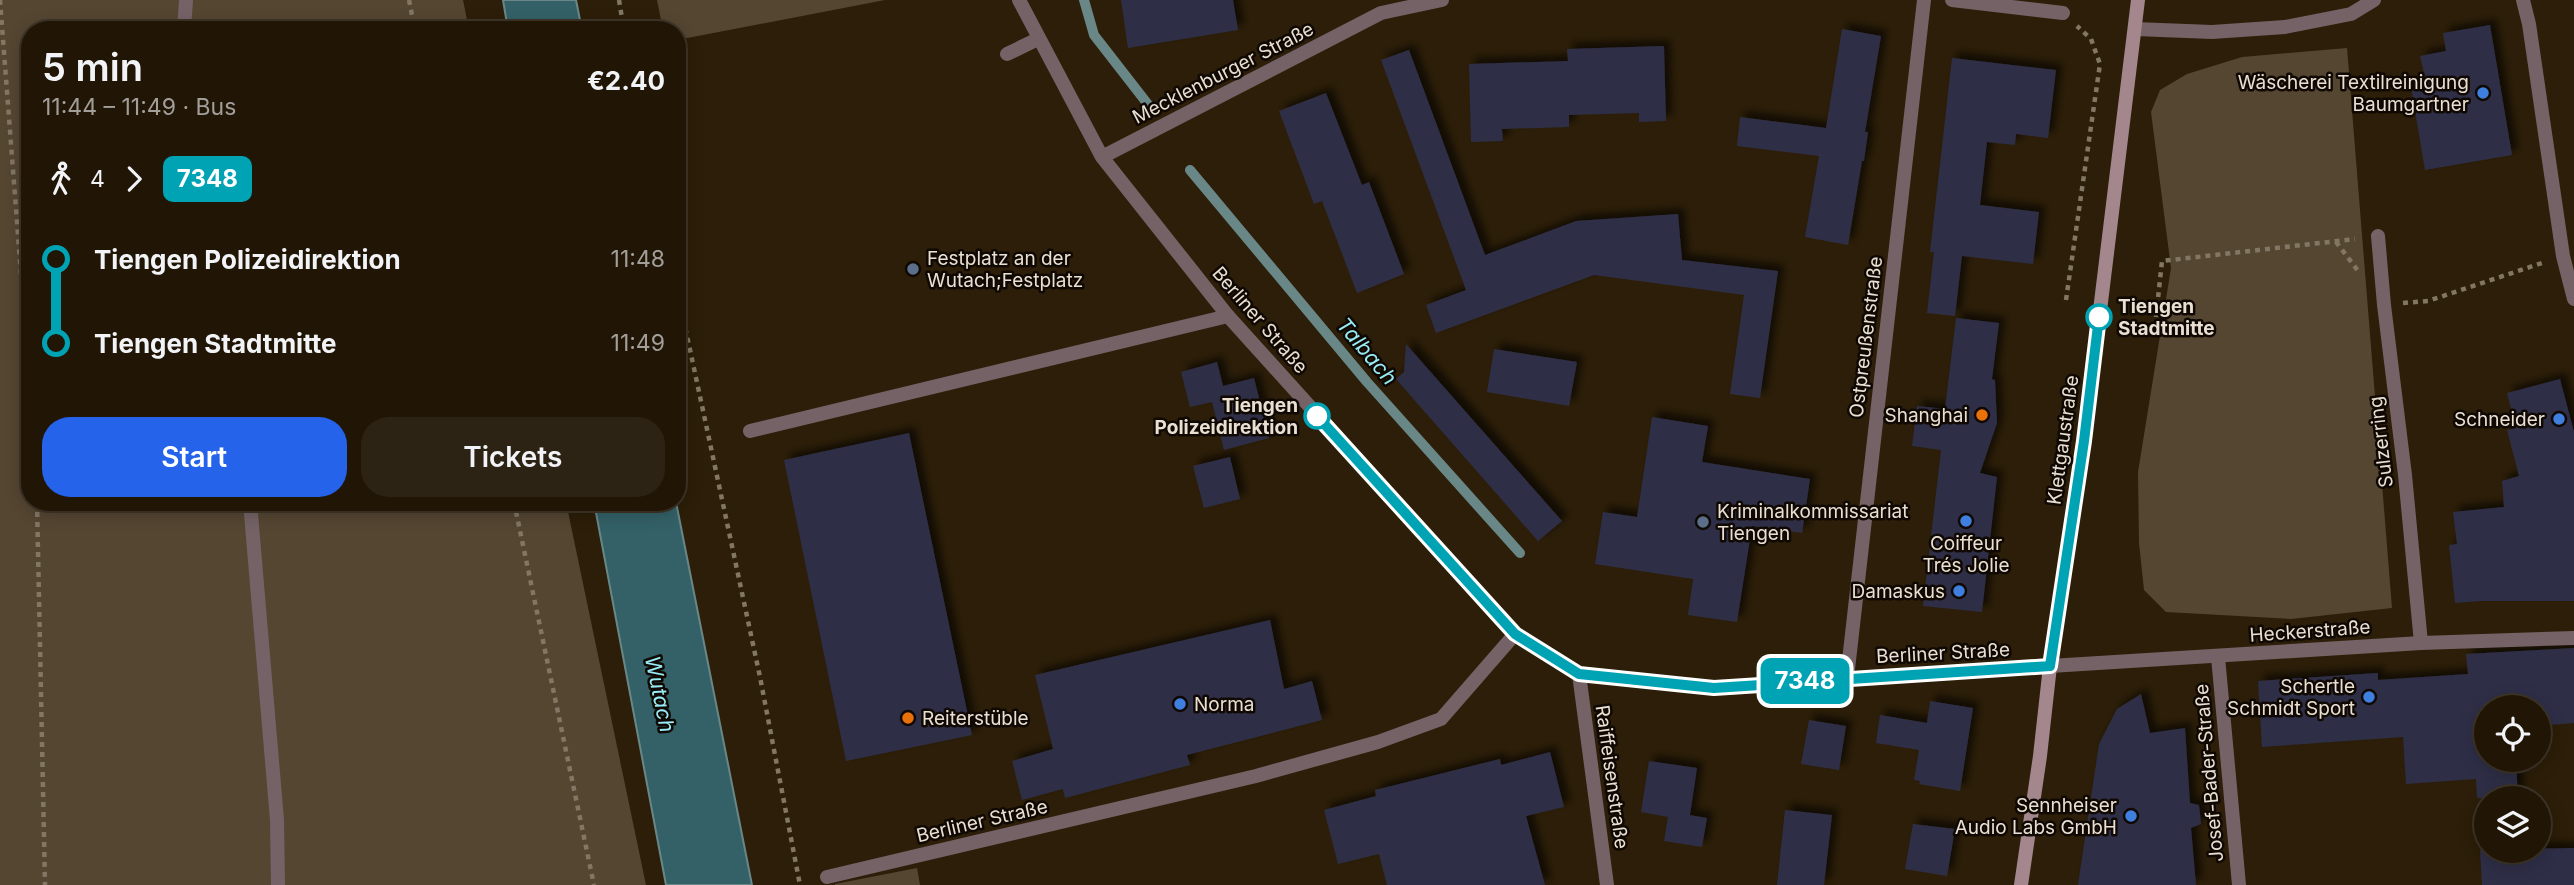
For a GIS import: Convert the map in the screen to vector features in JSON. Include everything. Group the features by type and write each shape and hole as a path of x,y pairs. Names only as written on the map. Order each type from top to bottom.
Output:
{"main road":[{"name":"Klettgaustraße","path":"2021,885 2084,441 2138,0"}],"street":[{"path":"185,21 186,0"},
{"name":"Berliner Straße","path":"1019,0 1102,157 1228,316 1515,634 1579,674 1714,688 2050,666"},
{"name":"Mecklenburger Straße","path":"1102,157 1381,13 1442,0"},
{"name":"Ostpreußenstraße","path":"1847,678 1924,0"},
{"path":"1952,0 2063,13"},
{"path":"2135,29 2212,32 2285,27 2351,14 2374,0"},
{"path":"2523,0 2529,24 2563,256 2574,299"},
{"path":"1007,54 1038,39"},
{"name":"Sulzerring","path":"2378,236 2421,643"},
{"path":"750,431 1228,316"},
{"path":"251,511 277,820 278,885"},
{"name":"Berliner Straße","path":"827,877 1256,776 1378,742 1441,719 1515,634"},
{"name":"Heckerstraße","path":"2050,666 2421,643 2574,638"},
{"name":"Josef-Bader-Straße","path":"2218,657 2239,885"},
{"name":"Raiffeisenstraße","path":"1579,674 1607,885"}],"path":[{"path":"0,0 21,274"},
{"path":"409,0 413,21"},
{"path":"619,0 622,21"},
{"path":"2063,13 2091,39 2100,64 2066,300"},
{"path":"2156,317 2162,261 2336,242"},
{"path":"2384,305 2428,301 2563,256"},
{"path":"686,331 760,677 800,885"},
{"path":"37,511 45,885"},
{"path":"516,511 594,885"}],"shaded area":[{"path":"0,0 463,0 467,21 21,21 21,511 568,511 646,885 0,885"},
{"path":"657,0 885,0 686,38 686,21 661,21"},
{"path":"2347,48 2392,608 2291,619 2166,612 2144,590 2139,543 2138,472 2171,268 2151,112 2160,90 2187,74 2242,57"},
{"path":"917,868 920,885 835,885 835,884"}],"water":[{"path":"503,0 576,0 580,21 506,21"},
{"name":"Wutach","path":"596,511 678,511 752,885 666,885"}],"building":[{"path":"1121,0 1233,0 1238,30 1128,48"},
{"path":"2490,25 2512,155 2425,170 2411,87 2427,85 2420,56 2446,51 2443,33"},
{"path":"1842,29 1881,36 1865,132 1868,132 1864,161 1848,245 1805,237 1819,156 1737,146 1740,117 1826,128"},
{"path":"1664,46 1666,121 1639,122 1639,113 1569,115 1569,127 1502,129 1503,141 1471,142 1469,64 1568,61 1567,49"},
{"path":"1409,50 1485,255 1576,221 1678,214 1682,260 1778,271 1760,398 1730,394 1744,295 1594,275 1436,333 1426,305 1466,290 1381,60"},
{"path":"1952,58 2056,70 2048,138 2016,134 2015,145 1987,142 1980,205 2039,212 2033,264 1962,256 1955,316 1927,313 1934,252 1930,252"},
{"path":"1326,93 1362,185 1369,182 1404,274 1357,293 1322,201 1314,204 1279,111"},
{"path":"1956,318 1999,323 1992,379 1995,380 1997,423 1980,473 1997,477 1982,612 1923,606 1941,450 1912,446 1917,406 1945,409"},
{"path":"1406,344 1562,521 1538,541 1396,379 1404,372"},
{"path":"1494,349 1577,362 1569,406 1487,392"},
{"path":"1217,362 1223,386 1254,378 1269,438 1224,450 1212,402 1190,407 1181,372"},
{"path":"2560,379 2574,432 2574,601 2455,603 2449,545 2457,544 2453,512 2504,507 2502,481 2519,476 2507,430 2516,428 2507,393"},
{"name":"Kriminalkommissariat Tiengen","path":"1652,417 1708,426 1702,462 1810,479 1802,533 1752,526 1737,622 1688,615 1693,579 1595,564 1603,512 1637,517"},
{"path":"909,433 972,735 846,761 784,460"},
{"path":"1230,457 1240,499 1204,508 1193,466"},
{"name":"Norma","path":"1270,620 1284,689 1312,681 1322,720 1187,755 1190,765 1065,798 1063,789 1022,800 1012,761 1053,749 1035,675"},
{"path":"2574,648 2574,723 2551,725 2551,695 2474,695 2474,772 2517,772 2517,786 2476,786 2476,779 2406,784 2403,737 2262,747 2258,681 2378,673 2378,680 2468,674 2466,654"},
{"path":"2141,694 2150,733 2185,728 2190,803 2199,805 2201,824 2191,828 2196,885 2078,885 2099,744 2117,709"},
{"path":"1930,701 1973,708 1960,791 1919,784 1920,781 1914,780 1919,750 1876,743 1880,715 1927,723"},
{"path":"1809,720 1846,726 1839,770 1801,764"},
{"path":"1550,752 1564,807 1526,816 1545,885 1387,885 1379,854 1338,864 1324,810 1376,796 1375,790 1500,759 1501,765"},
{"path":"1649,761 1697,768 1690,815 1707,818 1702,847 1664,841 1668,817 1641,812"},
{"path":"1785,810 1832,815 1824,885 1777,885"},
{"path":"1913,824 1955,829 1947,876 1905,869"},
{"path":"2551,848 2574,848 2574,885 2482,885 2481,863 2551,863"}],"waterway":[{"name":"Talbach","path":"1084,0 1094,35 1150,107"},
{"name":"Talbach","path":"1190,170 1367,382 1520,553"}],"bus line":[{"name":"7348","path":"1317,416 1515,634 1579,674 1714,688 2050,666 2084,441 2099,317"}],"place":[{"name":"Wäscherei Textilreinigung Baumgartner","path":"2483,93"},
{"name":"Festplatz an der Wutach;Festplatz","path":"913,269"},
{"name":"Tiengen Stadtmitte","path":"2099,317"},
{"name":"Shanghai","path":"1982,415"},
{"name":"Tiengen Polizeidirektion","path":"1317,416"},
{"name":"Schneider","path":"2559,419"},
{"name":"Coiffeur Trés Jolie","path":"1966,521"},
{"name":"Kriminalkommissariat Tiengen","path":"1703,522"},
{"name":"Damaskus","path":"1959,591"},
{"name":"Schertle Schmidt Sport","path":"2369,697"},
{"name":"Norma","path":"1180,704"},
{"name":"Reiterstüble","path":"908,718"},
{"name":"Sennheiser Audio Labs GmbH","path":"2131,816"}]}
